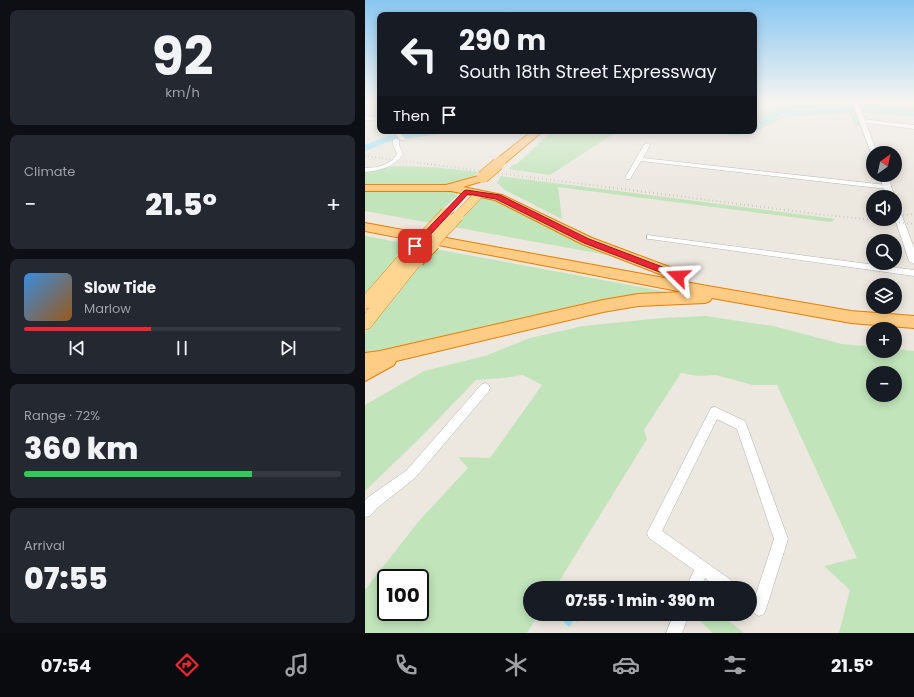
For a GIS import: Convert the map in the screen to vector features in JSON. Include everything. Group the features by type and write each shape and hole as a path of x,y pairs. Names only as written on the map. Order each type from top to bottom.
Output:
{"highway":[{"path":"452,215 466,192 487,179 535,134"},
{"path":"505,162 541,134"},
{"path":"445,188 487,179"},
{"path":"365,304 411,259 452,215 479,194 487,179"},
{"path":"487,179 498,197"},
{"path":"365,188 445,188 498,197 587,241 678,276"},
{"path":"365,219 824,303 892,316 914,322"},
{"path":"365,226 813,311 892,316 914,312"},
{"path":"365,324 411,259"},
{"path":"365,360 618,303 654,299 729,296"},
{"path":"365,373 400,353"}],"street":[{"path":"866,132 871,146"},
{"path":"365,170 387,165 399,157 400,154 396,145 398,135 403,139"},
{"path":"627,178 647,145"},
{"path":"639,159 887,187"},
{"path":"885,182 888,190"},
{"path":"901,226 914,261"},
{"path":"650,236 914,273"},
{"path":"365,511 372,503 411,474 430,454 485,388"},
{"path":"720,581 654,533 715,412 741,425 781,539 759,609 757,607"},
{"path":"696,581 702,568"},
{"path":"677,632 680,621"}],"green space":[{"path":"549,134 613,134 550,175 509,169 513,165 517,164"},
{"path":"394,166 433,167 479,172 470,179 452,185 365,185 365,171 378,170"},
{"path":"501,176 835,219 831,222 558,187 562,219 505,190 497,183"},
{"path":"365,190 455,192 458,195 431,220 457,224 483,196 491,198 608,253 608,255 365,211"},
{"path":"365,236 678,294 365,354 365,333 423,260 433,252 403,248 395,257 397,258 365,294"},
{"path":"705,316 773,326 842,344 866,346 866,358 902,358 902,350 914,351 914,633 839,633 850,590 824,566 857,558 777,385 753,385 716,375 698,376 681,373 644,430 647,439 559,581 523,581 523,621 535,621 527,633 365,633 365,590 377,575 377,621 429,621 429,569 381,569 418,522 468,468 458,457 490,458 542,385 523,375 476,380 420,438 365,491 365,405 424,371 485,356 530,338 583,326 662,318"},
{"path":"700,621 729,621 744,633 713,633"}],"water":[{"path":"563,621 573,621 569,627"}],"waterway":[{"path":"365,148 388,139 424,134"}],"railway":[{"path":"365,156 435,165"},
{"path":"427,164 825,215 914,224"},
{"path":"902,215 914,214"}],"route":[{"path":"415,246 466,192 498,197 587,241 678,276"}]}
